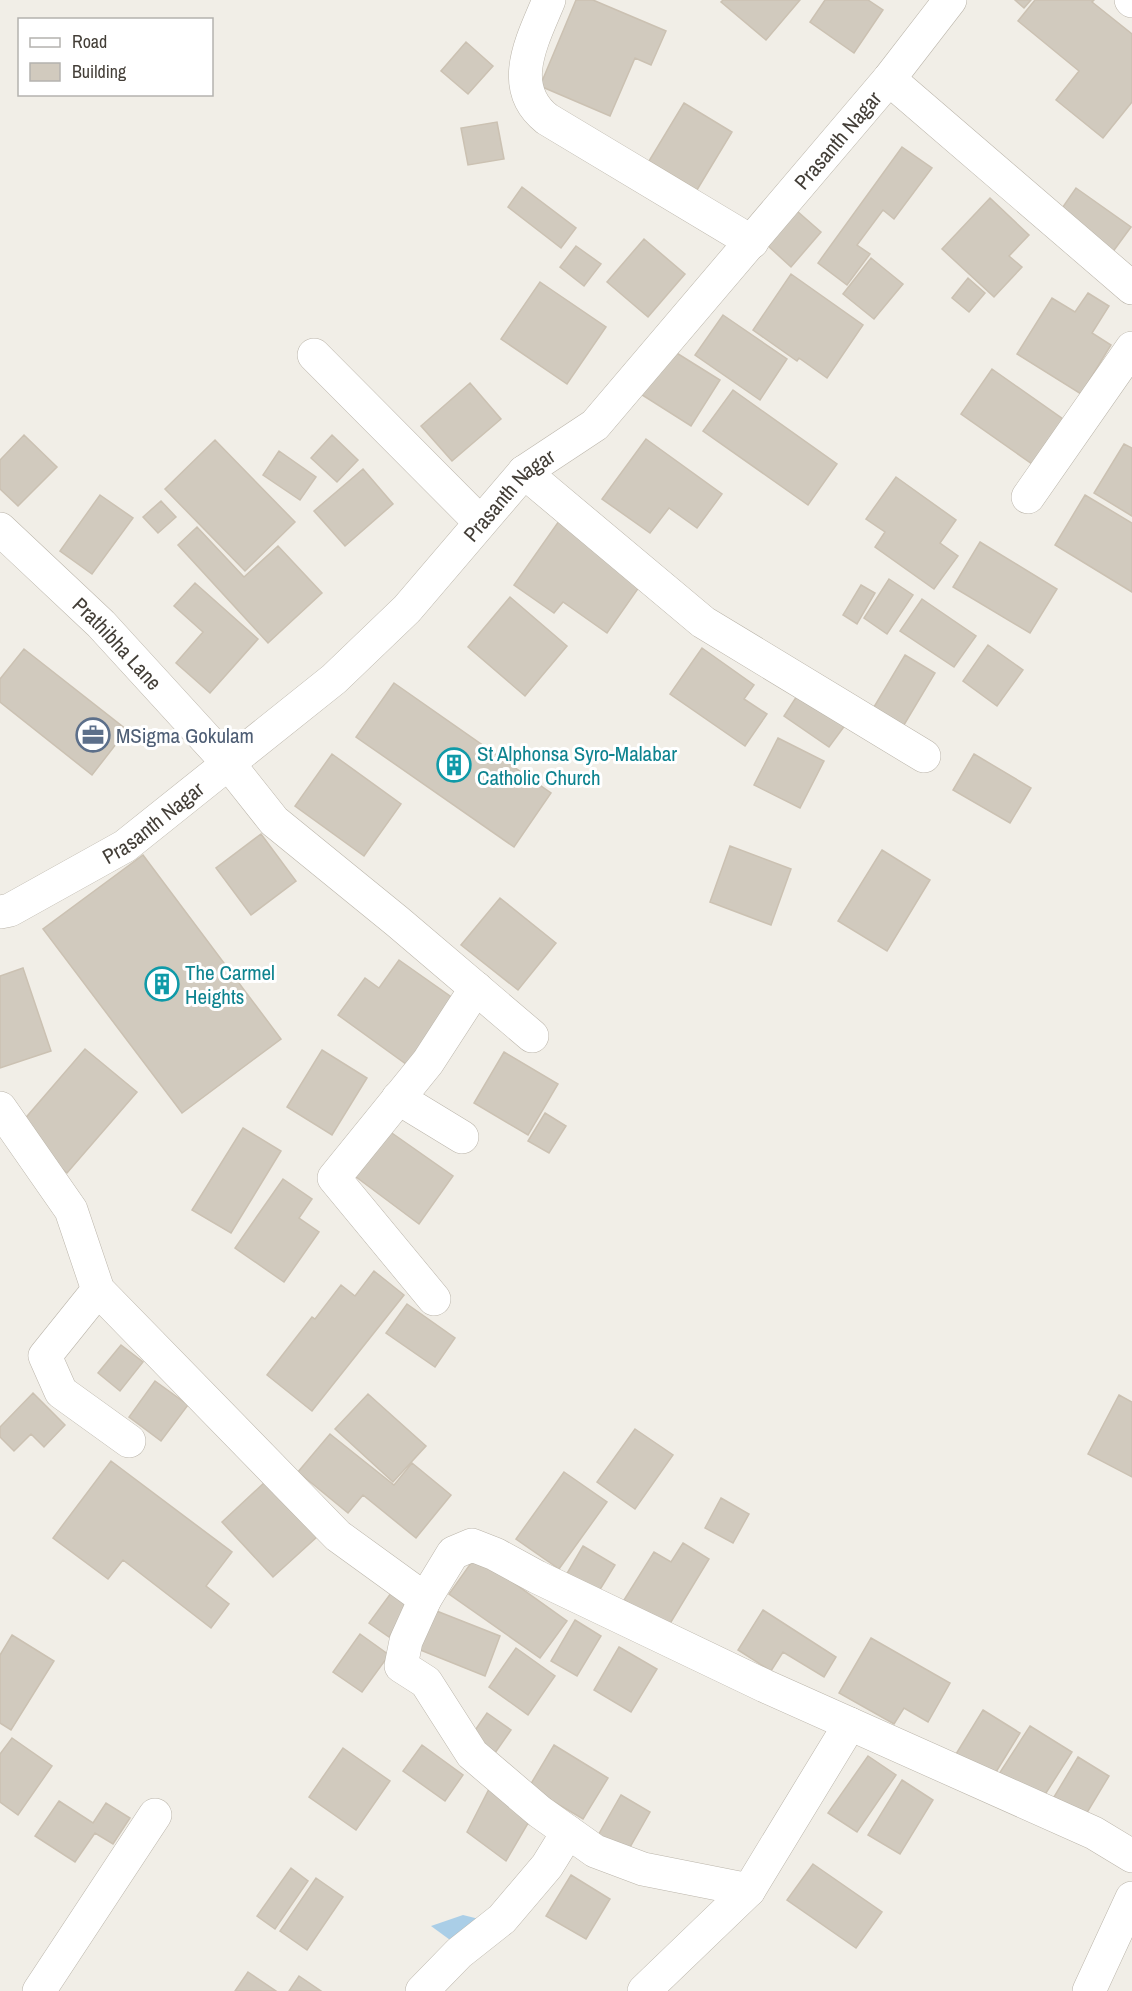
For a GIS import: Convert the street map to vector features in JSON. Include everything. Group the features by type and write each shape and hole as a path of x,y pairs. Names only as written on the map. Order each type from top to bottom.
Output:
{"street":[{"path":"549,0 528,51 525,78 529,99 537,111 752,242"},
{"name":"Prasanth Nagar","path":"0,912 10,910 125,846 334,679 407,609 524,472 595,425 889,79 950,0"},
{"path":"889,79 1132,288"},
{"path":"1028,496 1132,348"},
{"path":"314,355 480,522"},
{"path":"524,472 703,622 924,756"},
{"name":"Prathibha Lane","path":"0,529 101,624 228,763 274,821 532,1036"},
{"path":"434,1299 334,1178 428,1062 476,988"},
{"path":"398,1098 462,1137"},
{"path":"0,1108 71,1210 98,1290 338,1536 425,1599"},
{"path":"98,1290 45,1356 62,1392 129,1441"},
{"path":"749,1890 643,1869 596,1851 540,1812 472,1754 426,1682 401,1666 405,1641 425,1599 453,1553 471,1545 495,1554 537,1577 765,1686 1094,1833 1132,1856"},
{"path":"644,1991 749,1890 850,1724"},
{"path":"39,1991 155,1815"},
{"path":"422,1991 459,1953 502,1919 547,1866 568,1832"},
{"path":"1089,1991 1132,1899"}],"water":[{"path":"463,1915 491,1922 461,1948 431,1926"}],"building":[{"path":"576,0 593,0 666,31 651,65 635,58 610,116 540,86"},
{"path":"723,0 800,0 766,40 721,2"},
{"path":"825,0 868,0 883,10 854,53 810,22"},
{"path":"1015,0 1031,0 1024,8"},
{"path":"1035,0 1094,0 1092,2 1132,34 1132,102 1103,138 1056,100 1079,71 1018,21"},
{"path":"466,42 493,66 468,94 441,71"},
{"path":"684,103 732,132 697,190 649,161"},
{"path":"497,122 504,159 468,165 461,128"},
{"path":"902,147 932,168 894,219 883,210 857,245 870,254 847,285 818,263"},
{"path":"522,187 576,228 561,248 508,207"},
{"path":"1076,188 1131,227 1112,253 1058,214"},
{"path":"990,198 1029,235 1009,256 1022,267 994,297 942,249"},
{"path":"797,211 821,232 791,267 767,245"},
{"path":"644,239 685,274 648,317 607,282"},
{"path":"576,246 601,264 584,286 560,267"},
{"path":"871,258 903,284 874,319 843,294"},
{"path":"791,274 863,325 827,378 799,358 797,361 753,330"},
{"path":"968,278 985,293 969,312 952,298"},
{"path":"540,282 606,327 567,384 501,339"},
{"path":"1088,293 1109,306 1092,333 1111,345 1081,394 1017,354 1052,298 1075,312"},
{"path":"723,315 787,359 760,400 695,355"},
{"path":"667,347 720,380 691,426 639,393"},
{"path":"992,369 1063,419 1032,464 961,414"},
{"path":"470,383 501,419 452,461 421,426"},
{"path":"733,390 837,464 808,505 703,431"},
{"path":"24,435 57,467 18,506 0,489 0,460"},
{"path":"332,435 358,460 337,482 311,458"},
{"path":"646,439 722,494 697,528 669,508 650,533 602,499"},
{"path":"215,440 295,522 245,571 165,489"},
{"path":"1124,444 1132,448 1132,516 1094,493"},
{"path":"279,451 316,477 300,500 263,475"},
{"path":"363,469 393,504 345,546 314,511"},
{"path":"896,477 956,520 940,543 958,556 934,589 875,547 885,532 866,519"},
{"path":"100,495 133,518 92,574 60,551"},
{"path":"1085,495 1132,523 1132,592 1055,545"},
{"path":"161,501 176,517 158,533 143,517"},
{"path":"559,521 644,580 607,633 563,602 554,613 514,585"},
{"path":"197,527 244,577 278,546 322,593 268,643 178,545"},
{"path":"980,542 1057,589 1030,633 953,587"},
{"path":"889,579 913,595 887,634 864,618"},
{"path":"195,583 258,639 210,693 176,663 203,632 174,606"},
{"path":"861,585 875,593 857,624 843,615"},
{"path":"510,597 567,646 525,696 468,647"},
{"path":"922,599 976,636 954,667 900,631"},
{"path":"988,645 1023,670 997,706 963,681"},
{"path":"702,648 754,685 744,699 767,714 745,746 670,694"},
{"path":"24,649 127,730 92,775 0,702 0,679"},
{"path":"905,655 935,673 898,735 868,717"},
{"name":"St Alphonsa Syro-Malabar Catholic Church","path":"394,683 551,793 514,847 356,737"},
{"path":"802,688 849,720 829,747 784,716"},
{"path":"778,738 824,761 800,808 754,785"},
{"path":"332,754 401,804 364,856 295,806"},
{"path":"974,754 1031,788 1010,823 953,790"},
{"path":"261,834 296,881 251,915 216,868"},
{"path":"730,846 791,869 771,925 710,902"},
{"path":"882,850 930,880 887,951 838,921"},
{"name":"The Carmel Heights","path":"143,855 281,1039 182,1113 43,929"},
{"path":"500,898 556,943 518,990 461,945"},
{"path":"399,960 457,1001 410,1067 338,1015 365,978 379,988"},
{"path":"23,968 51,1051 0,1068 0,976"},
{"path":"85,1049 137,1092 67,1173 16,1129"},
{"path":"322,1050 367,1078 332,1135 287,1107"},
{"path":"504,1052 558,1084 528,1135 474,1103"},
{"path":"545,1113 566,1126 549,1153 528,1141"},
{"path":"243,1128 281,1151 231,1233 192,1210"},
{"path":"389,1131 453,1176 419,1224 352,1174"},
{"path":"283,1179 312,1199 299,1218 319,1232 284,1282 235,1248"},
{"path":"374,1271 404,1295 312,1411 267,1375 312,1317 315,1319 341,1285 355,1296"},
{"path":"407,1304 455,1338 435,1367 386,1333"},
{"path":"121,1345 143,1362 120,1391 98,1373"},
{"path":"155,1381 188,1405 161,1441 129,1417"},
{"path":"33,1393 65,1425 44,1447 31,1434 14,1451 0,1437 0,1427"},
{"path":"368,1394 426,1446 393,1482 335,1429"},
{"path":"1119,1395 1132,1402 1132,1477 1088,1454"},
{"path":"635,1429 673,1455 635,1509 597,1482"},
{"path":"330,1434 394,1485 412,1463 451,1495 416,1538 363,1495 348,1513 298,1472"},
{"path":"111,1461 232,1552 206,1586 229,1604 211,1628 123,1560 108,1579 53,1538"},
{"path":"564,1472 607,1502 559,1569 516,1539"},
{"path":"266,1481 318,1536 273,1577 222,1522"},
{"path":"721,1498 749,1514 733,1543 705,1528"},
{"path":"683,1543 709,1559 668,1627 624,1600 654,1552 671,1562"},
{"path":"583,1546 615,1565 593,1601 562,1582"},
{"path":"476,1556 567,1621 540,1658 449,1594"},
{"path":"394,1589 414,1603 389,1637 369,1623"},
{"path":"429,1608 500,1636 485,1676 413,1647"},
{"path":"763,1610 836,1657 824,1677 783,1652 771,1671 738,1650"},
{"path":"575,1620 601,1636 577,1676 551,1661"},
{"path":"360,1634 389,1655 362,1692 333,1672"},
{"path":"12,1635 54,1661 11,1730 0,1723 0,1655"},
{"path":"871,1638 950,1683 928,1722 904,1708 894,1724 839,1693"},
{"path":"619,1647 657,1669 631,1712 594,1690"},
{"path":"516,1648 555,1676 528,1715 489,1687"},
{"path":"983,1710 1020,1733 993,1777 956,1754"},
{"path":"487,1713 511,1730 495,1753 471,1736"},
{"path":"1030,1726 1072,1752 1039,1804 997,1777"},
{"path":"12,1738 52,1766 18,1815 0,1802 0,1754"},
{"path":"422,1745 463,1775 445,1801 403,1771"},
{"path":"554,1745 608,1778 583,1819 529,1787"},
{"path":"343,1748 390,1781 356,1830 309,1797"},
{"path":"868,1756 896,1775 857,1832 828,1813"},
{"path":"1078,1757 1109,1776 1082,1821 1051,1802"},
{"path":"902,1780 933,1800 900,1854 868,1835"},
{"path":"490,1787 534,1813 506,1861 467,1832"},
{"path":"621,1795 650,1812 625,1856 596,1839"},
{"path":"59,1801 93,1823 106,1803 130,1818 113,1844 95,1833 75,1862 35,1836"},
{"path":"813,1864 882,1912 856,1948 787,1900"},
{"path":"291,1868 308,1881 275,1929 257,1916"},
{"path":"571,1875 610,1899 586,1939 546,1916"},
{"path":"316,1878 343,1897 307,1950 280,1931"},
{"path":"248,1972 276,1991 235,1991"},
{"path":"299,1976 321,1991 289,1991"}],"place":[{"name":"MSigma Gokulam","path":"93,735"},
{"name":"St Alphonsa Syro-Malabar Catholic Church","path":"454,765"},
{"name":"The Carmel Heights","path":"162,984"}]}
